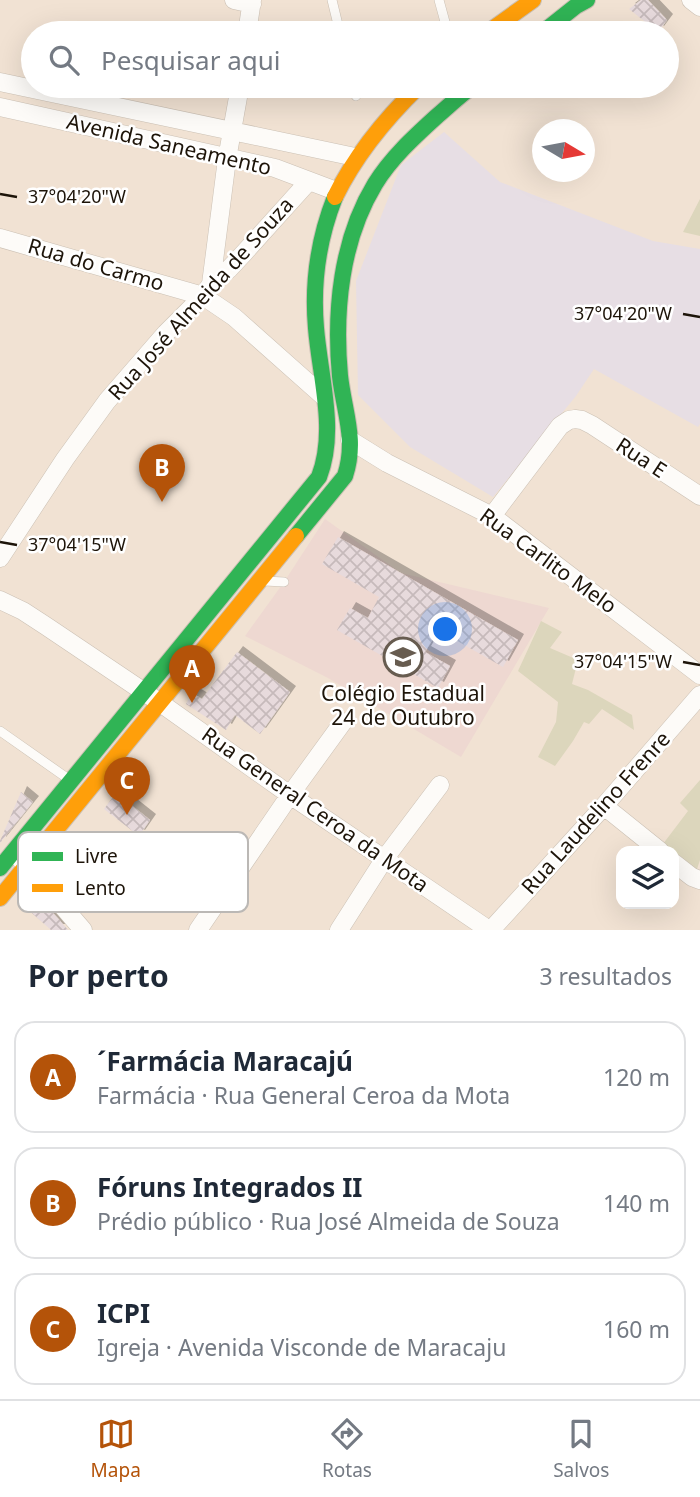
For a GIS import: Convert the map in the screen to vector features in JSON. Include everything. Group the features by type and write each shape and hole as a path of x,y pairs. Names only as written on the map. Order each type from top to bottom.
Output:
{"main road":[{"path":"504,21 533,0"},
{"path":"556,21 579,2"},
{"path":"23,832 71,780 319,477 325,463 329,436 314,316 314,278 318,248 336,191 355,157 406,98"},
{"path":"54,832 345,476 351,440 338,352 340,290 352,236 364,204 387,167 405,144 459,98"},
{"path":"0,868 6,850 18,837"},
{"path":"0,898 18,876"}],"street":[{"path":"234,0 252,2 249,21"},
{"path":"691,0 700,7"},
{"name":"Avenida Saneamento","path":"0,82 21,87"},
{"name":"Avenida Saneamento","path":"72,98 355,157"},
{"path":"207,290 238,98"},
{"name":"Avenida Saneamento","path":"0,107 275,168 336,191"},
{"path":"108,130 113,107"},
{"name":"Rua José Almeida de Souza","path":"0,558 107,401 166,333 309,181"},
{"name":"Rua do Carmo","path":"0,238 207,290 323,396"},
{"name":"Rua E","path":"492,516 560,426 569,420 582,420 700,496"},
{"name":"Rua Carlito Melo","path":"351,440 387,463 492,516 700,675"},
{"name":"Rua General Ceroa da Mota","path":"0,600 23,611 143,691 290,795 490,930"},
{"name":"Rua Laudelino Frenre","path":"490,930 604,806 700,695"},
{"path":"248,857 343,722"},
{"path":"338,930 385,858 440,785"},
{"path":"604,806 654,846"},
{"path":"679,867 700,880"},
{"path":"67,912 83,930"},
{"path":"198,930 210,912"}],"lane":[{"path":"332,0 337,21"},
{"path":"439,0 445,21"},
{"path":"260,581 284,582"},
{"path":"0,731 71,780"}],"shaded area":[{"path":"444,132 500,182 653,241 700,249 698,427 594,369 576,396 493,497 410,447 358,395 356,281 401,165"},
{"path":"700,199 700,236 683,232"},
{"name":"Colégio Estadual 24 de Outubro","path":"325,519 401,573 549,608 461,757 328,678 245,636"},
{"path":"541,621 562,632 550,648 578,660 572,684 632,715 634,730 602,709 589,724 584,722 555,766 538,757 556,722 558,702 518,671"},
{"path":"700,780 700,860 696,872 679,857 679,846 663,844 688,811 680,803"}],"building":[{"path":"641,0 648,0 667,20 644,21 629,9"},
{"path":"338,537 518,640 503,667 438,630 425,652 450,666 438,688 337,630 350,608 368,618 379,597 322,564"},
{"path":"237,652 290,692 260,734 235,715 226,730 186,704 192,693 202,699"},
{"path":"21,792 33,802 0,843 0,841"},
{"path":"116,793 150,820 142,832 134,832 104,809"},
{"path":"31,912 52,912 68,930 51,930"}],"traffic: fast":[{"path":"557,21 587,0"},
{"path":"296,536 345,476 348,463 350,438 340,376 338,326 342,277 354,228 363,206 388,165 419,132 458,98"},
{"path":"29,832 319,477 327,441 327,423 316,328 315,294 320,245 335,197"},
{"path":"0,868 18,846"}],"traffic: slow":[{"path":"504,21 533,0"},
{"path":"335,197 372,138 407,98"},
{"path":"54,832 296,536"},
{"path":"0,898 18,876"}],"place":[{"name":"Fóruns Integrados II","path":"162,502"},
{"name":"Colégio Estadual 24 de Outubro","path":"403,657"},
{"name":"´Farmácia Maracajú","path":"192,703"},
{"name":"ICPI","path":"127,815"}]}
